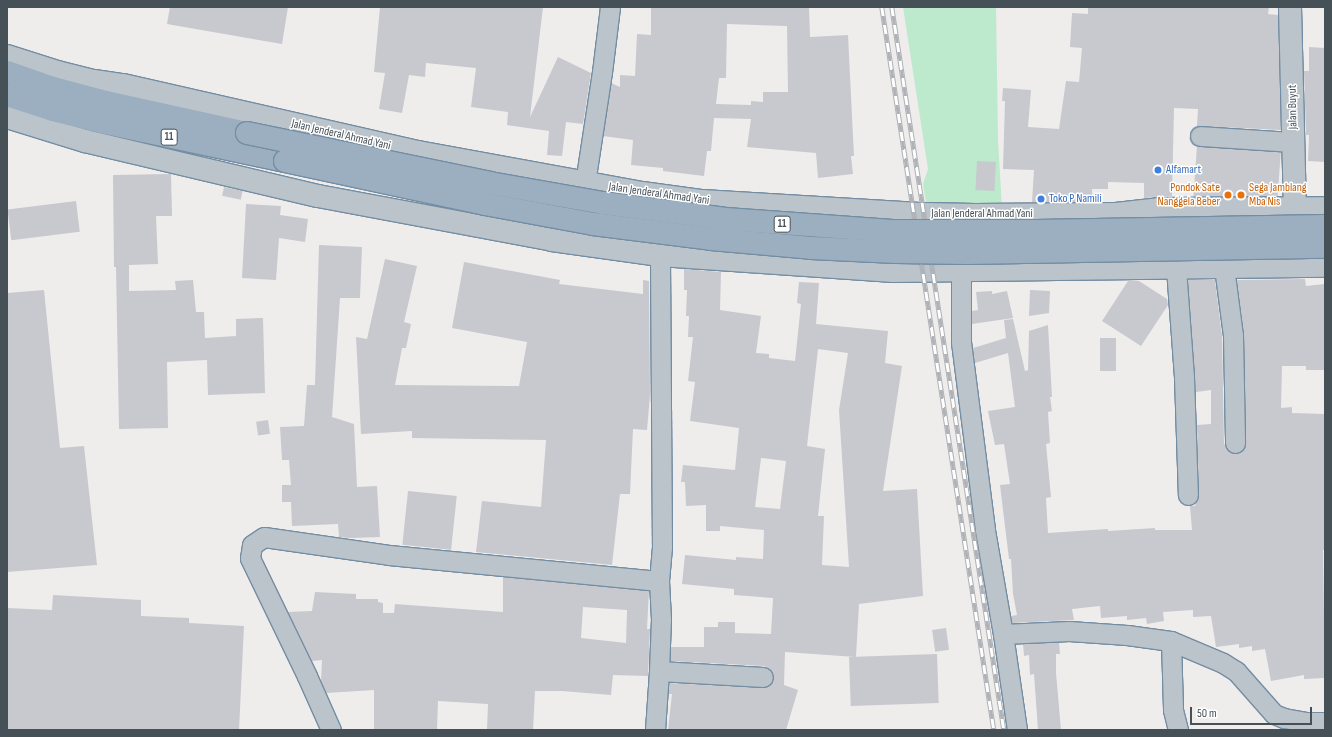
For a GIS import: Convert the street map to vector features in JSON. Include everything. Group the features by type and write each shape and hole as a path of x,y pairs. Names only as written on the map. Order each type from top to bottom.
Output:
{"highway":[{"name":"Jalan Jenderal Ahmad Yani","path":"7,72 53,88 106,102 490,182 602,203 726,219 901,231 1028,231 1325,226"},
{"name":"11","path":"7,95 53,110 101,122 485,204 593,224 711,239 896,252 967,253 1325,247"},
{"path":"101,122 106,102"}],"street":[{"path":"585,183 602,72 610,7"},
{"name":"Jalan Buyut","path":"1290,7 1295,208"},
{"name":"Jalan Jenderal Ahmad Yani","path":"7,56 57,72 94,81 123,85 418,152 642,193 702,201 924,214 1116,214 1159,209 1325,208"},
{"path":"7,117 85,141 318,196 552,240 660,255 893,271 1325,266"},
{"path":"1200,136 1294,142"},
{"path":"702,201 715,210 722,218 724,233 720,246 704,259"},
{"path":"1116,214 1104,221 1097,230 1096,244 1105,259 1125,268"},
{"path":"655,730 661,619 659,581 662,548 660,255"},
{"path":"1224,267 1233,335 1235,443"},
{"path":"1176,268 1184,377 1188,495"},
{"path":"961,270 961,342 985,530 1003,634 1017,730"},
{"path":"331,730 307,676 250,558 252,545 264,537 389,555 659,581"},
{"path":"1003,634 1069,631 1127,635 1172,641 1223,663 1236,671 1274,714 1284,718 1307,722 1325,722"},
{"path":"1172,641 1174,710 1178,730"},
{"path":"659,670 763,677"}],"green space":[{"path":"903,7 996,7 998,140 1002,209 927,209 923,184 928,169"}],"building":[{"path":"170,7 288,7 282,44 167,24"},
{"path":"380,7 543,7 530,117 558,57 591,73 583,124 566,122 562,156 547,155 549,131 507,125 508,112 471,107 476,68 426,63 425,77 409,75 402,113 379,109 385,73 374,72"},
{"path":"651,7 809,7 810,37 848,35 854,156 851,156 853,174 818,178 816,153 747,147 751,119 714,118 711,151 707,151 704,176 663,171 663,168 631,165 633,140 603,136 611,83 620,87 620,75 635,76 637,34 651,35","holes":["727,24 787,26 788,92 763,92 763,102 751,101 751,105 716,104 719,78 726,78"]},
{"path":"1088,7 1269,7 1268,14 1278,15 1281,130 1197,126 1198,109 1174,108 1172,196 1144,198 1144,183 1108,182 1108,189 1092,189 1092,202 1032,202 1034,170 1003,169 1005,101 1002,101 1003,88 1031,90 1028,127 1059,129 1066,81 1079,82 1082,48 1070,47 1072,13 1088,14"},
{"path":"1309,47 1325,48 1325,162 1308,161 1309,135 1306,135 1304,71 1309,71"},
{"path":"1197,146 1281,152 1277,202 1194,196"},
{"path":"977,161 996,162 994,191 975,190"},
{"path":"171,174 172,216 156,216 158,264 129,265 129,291 176,290 175,281 193,280 196,312 204,312 205,338 236,336 236,319 263,318 265,393 208,395 207,360 167,362 168,428 119,429 113,175"},
{"path":"224,187 243,191 241,200 222,196"},
{"path":"76,201 80,232 11,240 8,209"},
{"path":"246,204 281,206 280,215 308,219 305,242 279,238 276,280 242,278"},
{"path":"319,245 362,247 360,298 340,298 332,417 354,424 357,487 377,486 380,537 339,537 338,524 292,526 291,502 282,502 282,485 291,485 289,460 282,460 280,427 304,426 307,385 315,385"},
{"path":"385,259 417,266 404,322 411,324 406,348 402,348 395,385 519,386 527,342 452,328 464,262 560,280 559,284 643,294 643,280 649,281 650,395 647,430 633,429 630,494 620,494 612,565 476,552 482,501 541,507 546,440 412,438 412,431 361,434 356,337 367,339"},
{"path":"684,269 721,272 720,310 761,316 756,353 769,354 769,358 795,361 801,304 797,303 799,282 819,283 816,324 888,331 885,363 902,366 883,491 917,489 923,596 859,604 856,657 785,652 784,685 798,690 786,730 668,730 672,694 669,694 669,683 762,688 772,683 774,677 769,668 764,666 670,661 671,647 704,647 704,627 718,627 718,622 735,622 735,633 771,634 773,598 734,595 734,589 682,584 685,555 736,560 736,557 763,559 764,530 720,526 720,531 706,531 706,505 686,506 685,482 681,482 683,465 735,470 739,428 690,421 695,382 688,381 693,337 688,337 689,316 686,316 687,290 684,290","holes":["818,349 848,353 839,410 849,567 822,565 824,516 818,516 825,449 807,446","761,458 786,461 780,509 755,507"]},
{"path":"1305,279 1306,286 1325,284 1325,370 1306,370 1306,366 1282,366 1281,408 1292,407 1292,413 1325,414 1325,550 1323,550 1325,678 1304,679 1304,675 1271,681 1265,649 1252,651 1252,646 1239,648 1239,644 1216,647 1211,616 1193,617 1193,610 1163,612 1164,621 1147,624 1146,618 1127,620 1127,616 1101,618 1100,606 1072,609 1074,620 1012,623 1011,616 1017,615 1013,594 1011,559 1009,559 1000,485 1010,484 1004,444 995,445 988,411 1015,407 1008,353 975,363 973,348 1006,338 1004,320 1013,319 1025,371 1028,370 1029,331 1048,325 1052,397 1050,397 1052,411 1048,412 1050,443 1046,444 1051,497 1046,498 1048,533 1155,528 1155,530 1192,530 1190,506 1195,506 1199,495 1197,425 1211,424 1211,390 1196,392 1188,280 1215,280 1222,336 1224,443 1226,449 1235,454 1241,452 1246,443 1244,335 1237,280"},
{"path":"1128,281 1139,281 1167,299 1168,305 1141,346 1102,321"},
{"path":"44,290 60,448 84,446 97,565 7,572 7,293"},
{"path":"1030,290 1050,291 1049,313 1029,316"},
{"path":"992,291 992,294 1007,291 1013,318 972,324 972,311 978,310 976,292"},
{"path":"1100,338 1116,338 1116,371 1100,371"},
{"path":"268,420 270,434 258,436 256,422"},
{"path":"408,491 457,496 451,550 402,545"},
{"path":"503,577 649,591 647,629 650,629 648,676 613,675 611,695 562,691 535,691 533,730 487,730 488,704 438,701 437,730 374,730 374,690 326,693 321,681 322,660 312,661 288,612 312,611 315,592 356,594 356,599 378,599 378,602 383,603 383,613 394,613 395,604 503,612","holes":["583,607 627,610 626,643 581,638"]},
{"path":"53,595 141,600 141,616 189,618 189,623 244,626 239,730 7,730 7,608 52,610"},
{"path":"946,628 949,650 935,652 932,630"},
{"path":"1059,642 1060,654 1056,654 1056,673 1061,730 1038,730 1034,674 1030,675 1029,655 1024,656 1023,644"},
{"path":"937,654 939,703 851,706 849,657"}],"railway":[{"path":"882,7 994,730"},
{"path":"892,7 1004,730"}],"place":[{"name":"Alfamart","path":"1158,170"},
{"name":"Pondok Sate Nanggela Beber","path":"1228,195"},
{"name":"Sega Jamblang Mba Nis","path":"1241,195"},
{"name":"Toko P Namili","path":"1041,199"}]}
